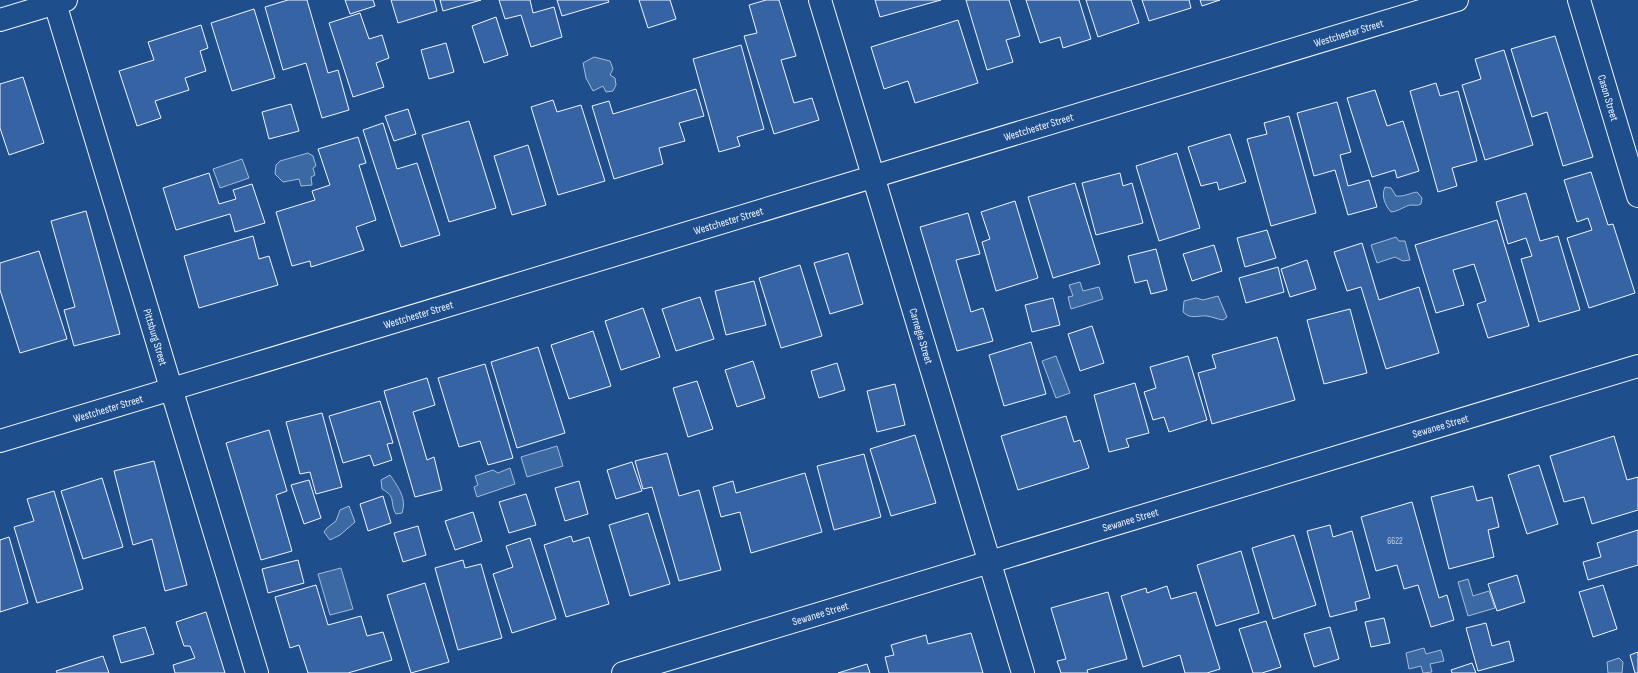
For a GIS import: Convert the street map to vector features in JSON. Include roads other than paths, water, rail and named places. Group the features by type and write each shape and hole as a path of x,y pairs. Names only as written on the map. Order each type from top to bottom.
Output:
{"street":[{"name":"Carnegie Street","path":"820,0 1023,673"},
{"name":"Westchester Street","path":"0,441 1457,0"},
{"name":"Cason Street","path":"1579,0 1638,196"},
{"path":"0,20 59,1"},
{"name":"Pittsburg Street","path":"59,1 172,389 257,673"},
{"name":"Sewanee Street","path":"623,673 1638,366"}],"water":[{"path":"594,57 610,61 613,69 610,75 615,78 616,85 613,91 606,92 603,86 593,91 586,78 583,63"},
{"path":"308,153 313,156 316,166 313,168 315,175 311,177 312,185 301,186 299,179 283,182 275,174 276,165 280,161"},
{"path":"242,159 249,178 220,188 213,169"},
{"path":"1385,187 1391,188 1396,196 1417,192 1422,198 1421,204 1411,205 1391,212 1384,200 1383,194"},
{"path":"1396,237 1399,241 1405,241 1410,260 1403,261 1395,257 1377,263 1371,245"},
{"path":"1080,282 1083,291 1099,287 1103,299 1071,309 1068,297 1073,296 1069,285"},
{"path":"1218,296 1227,317 1223,320 1207,316 1191,317 1183,312 1184,301 1196,298 1203,300"},
{"path":"1056,356 1070,393 1056,398 1042,361"},
{"path":"557,446 563,466 527,477 521,457"},
{"path":"510,468 515,484 477,497 474,487 478,485 475,476 493,470 498,473"},
{"path":"390,475 399,488 403,498 402,513 396,514 390,495 382,489 381,480"},
{"path":"349,506 355,522 340,535 330,540 324,532 336,521 340,510"},
{"path":"341,568 353,609 330,615 318,574"},
{"path":"1468,579 1473,596 1489,591 1495,608 1468,616 1458,582"},
{"path":"1424,648 1426,654 1441,650 1444,661 1430,664 1432,672 1423,673 1421,666 1409,669 1406,653"},
{"path":"1619,658 1623,662 1622,673 1608,673 1607,662"}]}
